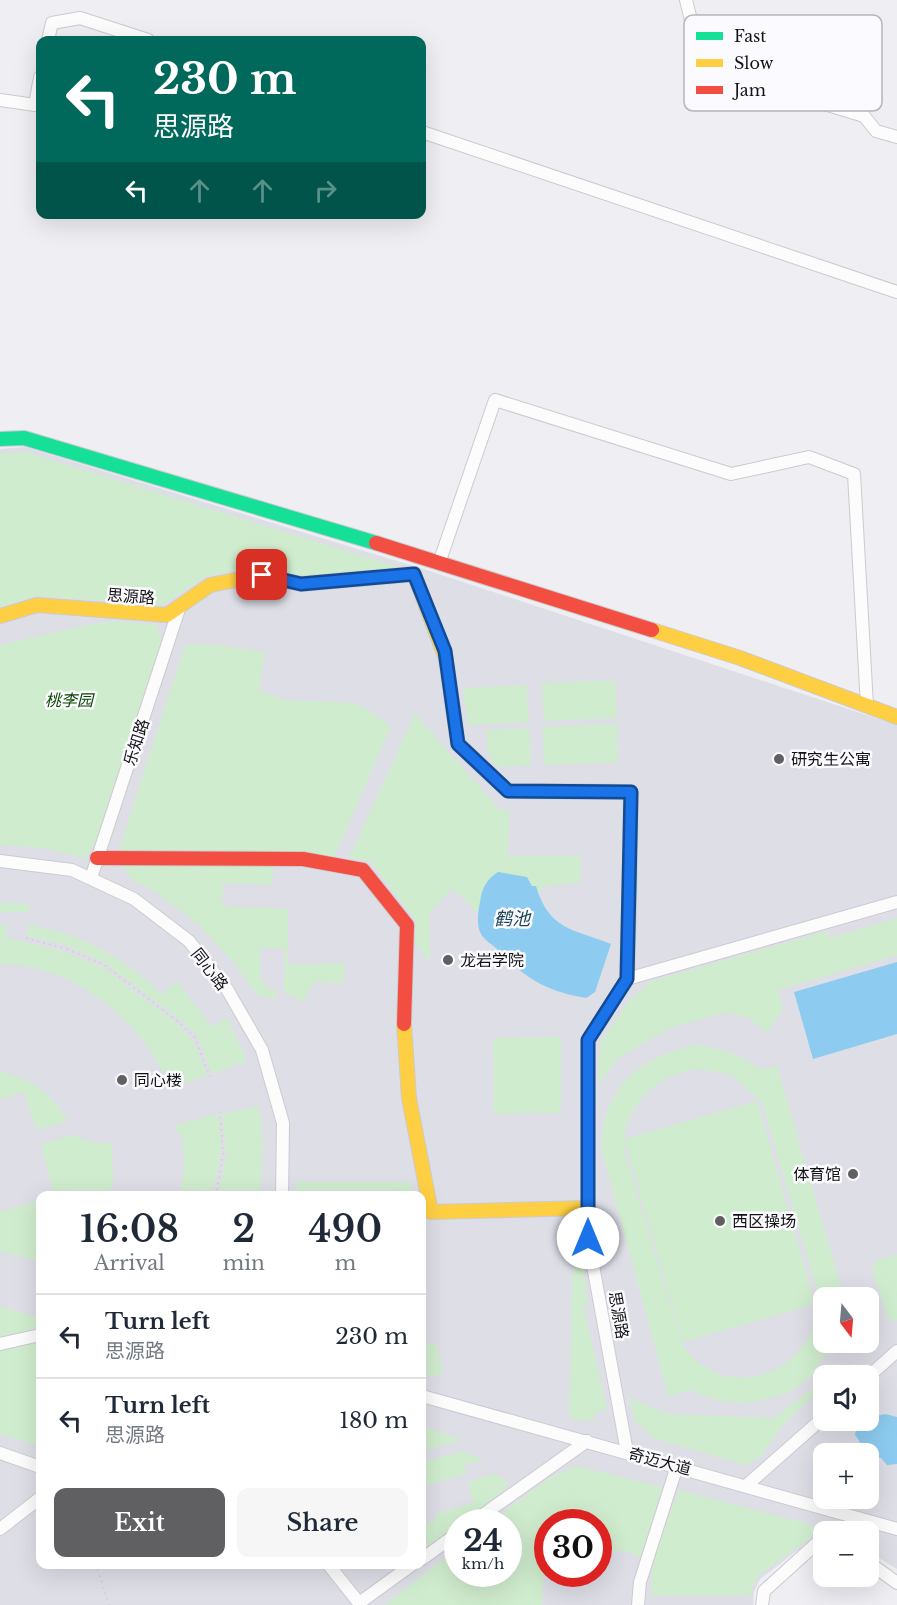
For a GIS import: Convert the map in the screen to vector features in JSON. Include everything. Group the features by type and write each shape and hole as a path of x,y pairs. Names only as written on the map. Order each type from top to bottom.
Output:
{"street":[{"path":"686,0 690,15"},
{"path":"49,36 52,23 80,18 136,36"},
{"path":"0,100 34,105 36,96"},
{"path":"847,111 864,116 876,131 897,137"},
{"path":"426,133 897,292"},
{"path":"439,563 495,400 731,474 809,456 854,474 867,706"},
{"path":"0,439 24,438 439,563 740,658 897,717"},
{"name":"思源路","path":"0,616 36,605 167,615 210,585 262,575 301,584 414,574 445,651 458,744 508,791 631,792 627,979 588,1040 588,1238 627,1452"},
{"name":"乐知路","path":"91,878 180,606"},
{"path":"97,858 303,859 363,870 407,925 403,1005 409,1098 431,1212 588,1208"},
{"name":"同心路","path":"0,861 72,870 91,878 134,899 189,941 227,989 262,1050 283,1123 282,1191"},
{"path":"627,979 897,902"},
{"path":"0,1344 36,1336"},
{"path":"879,1367 897,1351"},
{"name":"奇迈大道","path":"426,1397 747,1485 897,1529"},
{"path":"747,1485 813,1427"},
{"path":"491,1509 587,1441"},
{"path":"0,1453 36,1466"},
{"path":"638,1605 640,1582 677,1466"},
{"path":"0,1529 36,1501"},
{"path":"426,1556 444,1543"},
{"path":"762,1605 765,1591 813,1548"},
{"path":"332,1569 359,1603 406,1569"},
{"path":"879,1570 897,1583"}],"path":[{"path":"26,938 64,948 103,964 181,1024 195,1038 210,1077"},
{"path":"217,1191 223,1154 220,1112"},
{"path":"98,1569 109,1605"}],"shaded area":[{"name":"龙岩学院","path":"25,447 433,572 897,725 897,1569 879,1558 879,1521 813,1521 813,1539 760,1579 754,1592 753,1605 0,1605 0,449"}],"green space":[{"path":"25,452 402,568 301,577 261,567 206,576 163,605 36,596 0,607 0,454"},
{"name":"桃李园","path":"114,621 155,624 162,639 97,838 86,858 42,848 0,845 0,645"},
{"path":"185,645 217,645 265,652 259,690 285,700 357,703 391,726 334,857 119,850"},
{"path":"615,680 617,718 544,721 542,683"},
{"path":"526,685 529,722 468,725 463,688"},
{"path":"415,714 500,810 510,810 507,856 581,856 580,882 542,887 508,942 452,888 429,913 430,963 415,943 416,921 370,861 349,858"},
{"path":"617,724 618,762 544,765 543,727"},
{"path":"529,728 531,765 497,767 489,754 486,730"},
{"path":"273,864 272,885 223,883 222,906 288,909 288,965 345,963 344,983 314,982 302,1002 284,992 285,948 260,948 260,981 266,982 266,989 276,990 276,999 257,995 235,964 199,925 155,892 132,880 123,866"},
{"path":"0,902 29,904 28,912 0,912"},
{"path":"897,918 897,955 778,990 783,1010 767,1033 748,1017 723,1013 672,1027 618,1058 598,1086 600,1043 629,1001 651,981 827,931 830,938"},
{"path":"0,924 6,925 7,938 59,950 102,967 180,1026 195,1044 207,1076 169,1088 158,1063 143,1040 103,1001 54,974 27,967 0,964"},
{"path":"28,925 66,934 101,949 132,969 162,994 177,981 212,1027 227,1018 247,1061 212,1074 197,1036 183,1022 103,962 63,944 28,936"},
{"path":"561,1037 561,1113 494,1114 493,1038"},
{"path":"696,1045 722,1050 745,1059 761,1069 777,1066 841,1287 816,1287 762,1102 730,1074 697,1069 683,1072 659,1083 648,1091 633,1112 624,1139 625,1153 683,1346 702,1365 724,1375 747,1377 769,1372 789,1360 805,1343 813,1325 813,1353 826,1353 818,1365 813,1365 813,1373 810,1377 790,1392 760,1401 737,1403 715,1400 691,1390 668,1396 601,1147 603,1126 617,1092 628,1078 658,1057"},
{"path":"0,1072 22,1078 40,1089 55,1103 68,1121 36,1130 24,1092 0,1099"},
{"name":"西区操场","path":"757,1101 813,1297 813,1305 683,1342 624,1139"},
{"path":"259,1106 263,1147 260,1191 219,1191 226,1155 222,1114"},
{"path":"218,1114 221,1147 214,1191 181,1191 184,1169 182,1136 176,1131 176,1125"},
{"path":"73,1135 92,1142 112,1144 113,1179 110,1191 53,1191 41,1144"},
{"path":"297,1182 410,1182 412,1191 296,1191"},
{"path":"36,1201 36,1261 0,1251 0,1212"},
{"path":"574,1219 578,1223 588,1306 583,1306 607,1408 596,1413 594,1419 588,1421 571,1418 569,1412"},
{"path":"897,1255 897,1320 891,1321 887,1316 872,1269 877,1260"},
{"path":"0,1306 36,1317 36,1331 0,1339"},
{"path":"36,1343 36,1445 0,1434 0,1351"},
{"path":"437,1343 443,1372 435,1377 426,1374 426,1344"},
{"path":"813,1388 813,1396 784,1424 761,1456 746,1465 653,1438 634,1420 630,1398 668,1414 774,1418"},
{"path":"426,1427 463,1440 426,1450"},
{"path":"461,1452 485,1459 464,1465 466,1474 426,1485 426,1461"},
{"path":"576,1466 662,1487 641,1560 629,1551 612,1551 612,1509 534,1509 534,1587 543,1587 542,1605 384,1605 444,1558 444,1587 522,1587 522,1509 508,1509 549,1478"},
{"path":"494,1474 504,1479 507,1486 504,1490 480,1509 452,1509 473,1503 468,1482"},
{"path":"679,1490 813,1525 813,1536 757,1577 750,1595 653,1596 655,1556"},
{"path":"444,1511 444,1538 432,1547 428,1545 426,1538 426,1524 436,1520 435,1514"}],"water":[{"name":"鹤池","path":"498,872 527,877 532,886 536,886 541,901 555,920 574,931 611,944 595,992 586,998 548,987 518,969 482,936 479,930 478,914 483,888"},
{"path":"897,962 897,1034 813,1059 794,992"},
{"path":"885,1414 897,1417 897,1464 887,1465 879,1458 879,1443 861,1443 855,1435 856,1431 879,1431 879,1415"}],"traffic: fast":[{"path":"0,439 24,438 376,543"},
{"path":"446,659 458,744 508,791 631,792 629,902"}],"traffic: slow":[{"path":"0,616 37,605 167,615 210,585 262,575 301,584 414,574 446,659"},
{"path":"652,630 740,658 897,717"},
{"path":"627,979 629,902"},
{"path":"404,1024 409,1098 431,1212 588,1208"}],"traffic: jam":[{"path":"376,543 652,630"},
{"path":"97,858 303,859 363,870 407,925 404,1024"}],"place":[{"name":"研究生公寓","path":"779,759"},
{"name":"龙岩学院","path":"448,960"},
{"name":"同心楼","path":"122,1080"},
{"name":"体育馆","path":"853,1174"},
{"name":"西区操场","path":"720,1221"}],"route":[{"path":"262,575 301,584 414,574 445,651 458,744 508,791 631,792 627,979 588,1040 588,1238"}]}
